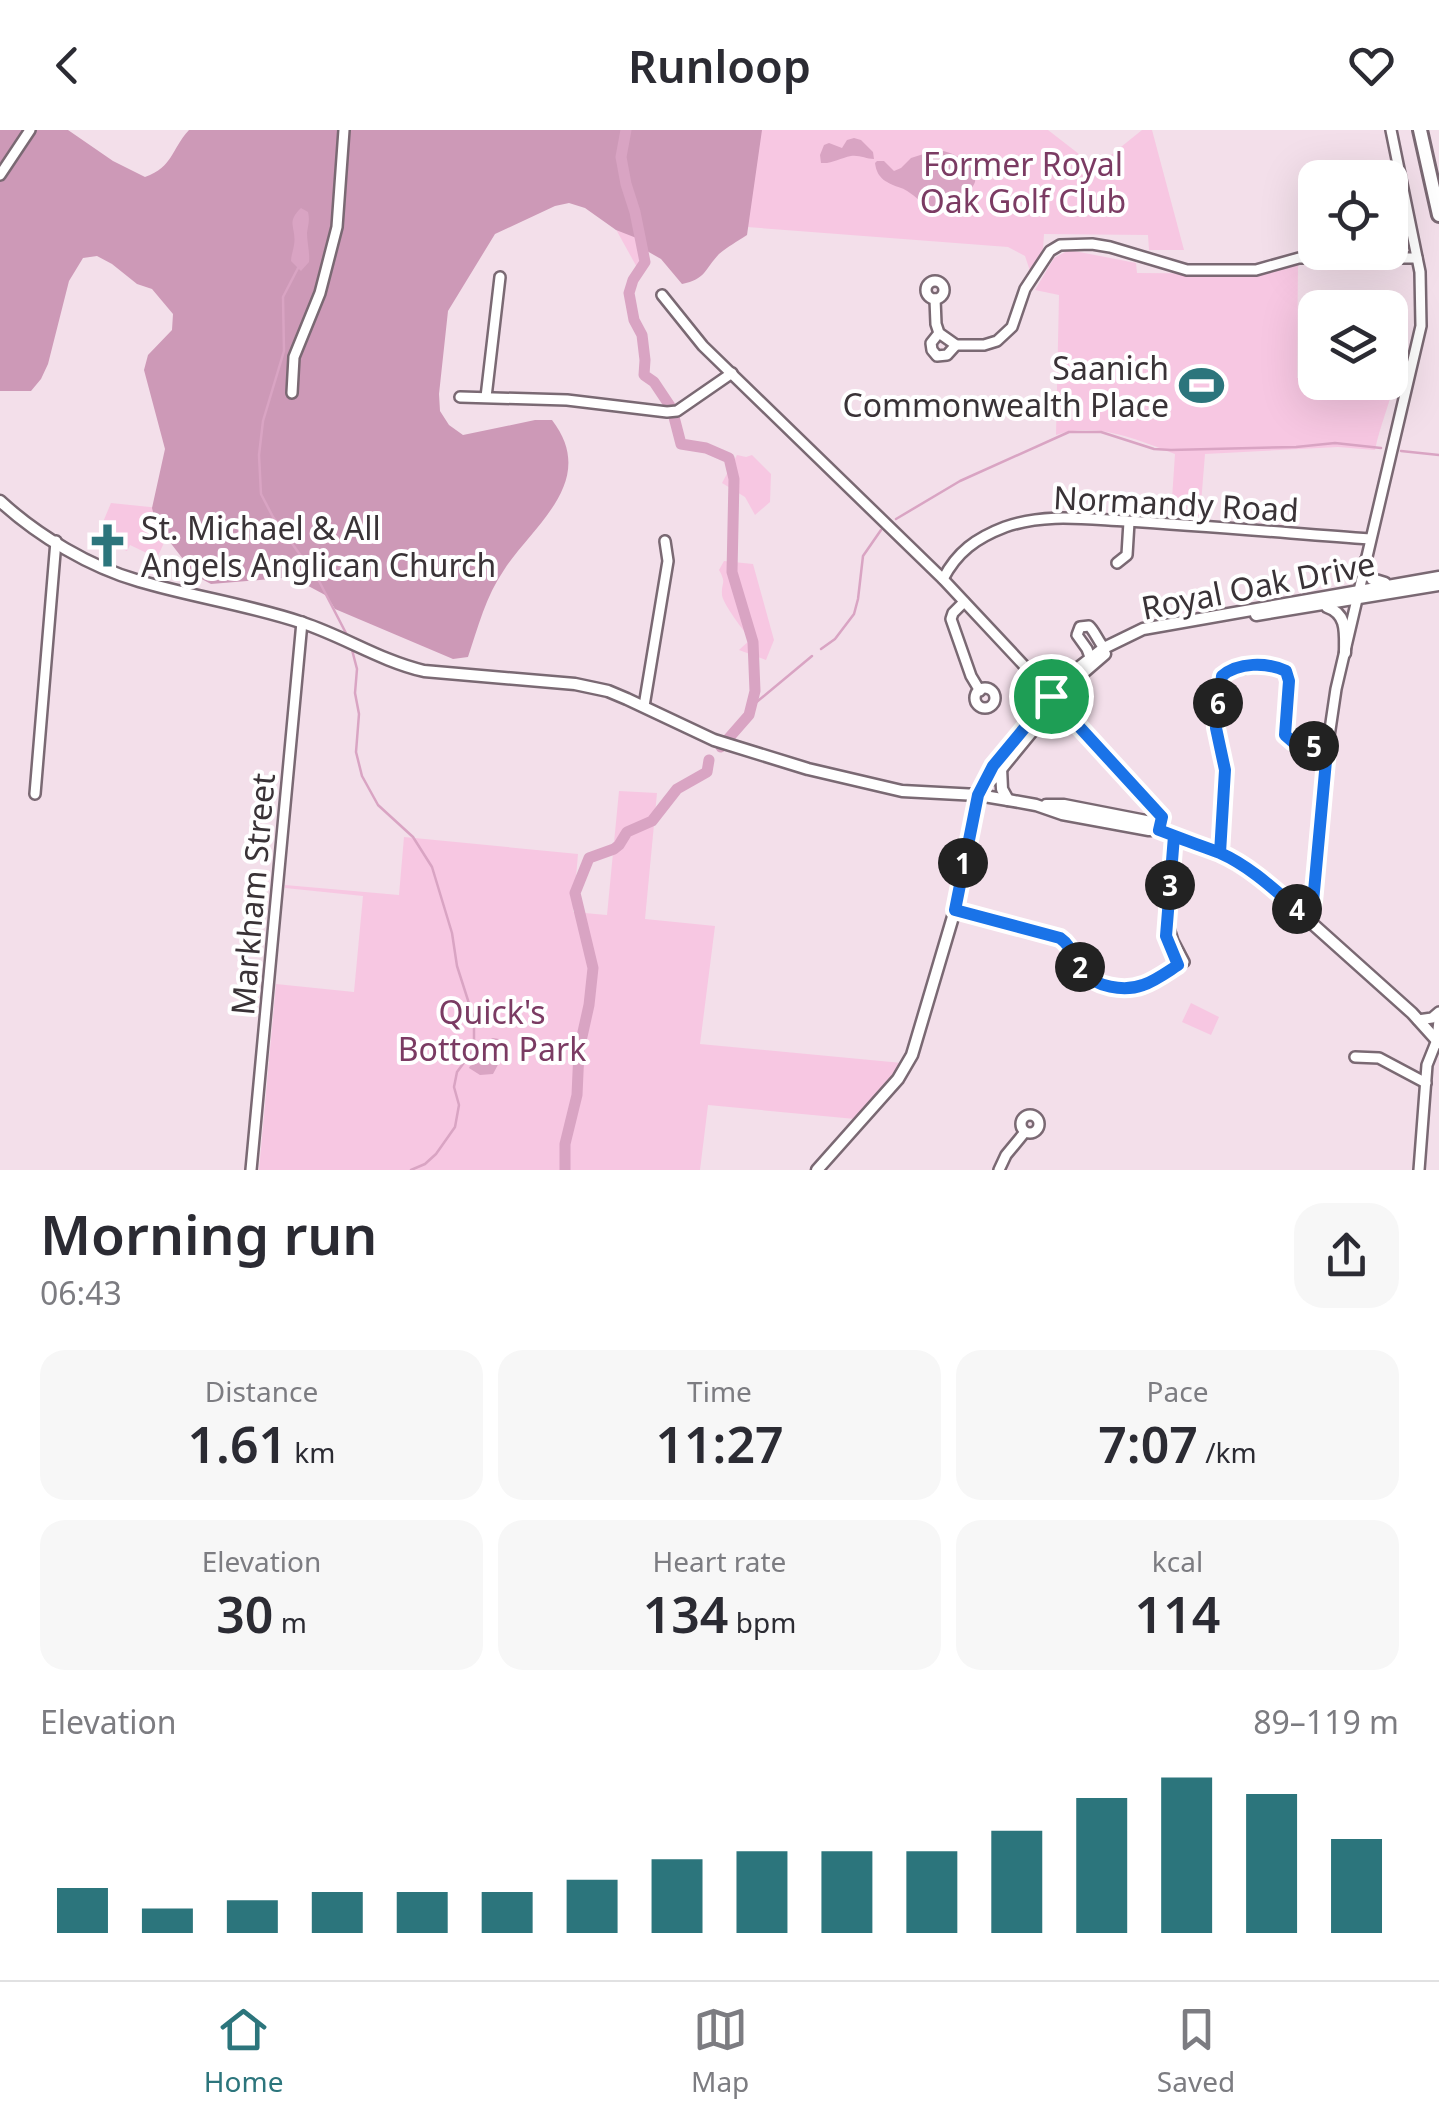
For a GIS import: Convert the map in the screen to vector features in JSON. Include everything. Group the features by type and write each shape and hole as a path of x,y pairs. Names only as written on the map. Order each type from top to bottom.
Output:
{"highway":[{"path":"1420,130 1438,216"}],"main road":[{"path":"0,501 28,524 110,570 302,622 400,665 608,691 714,740 785,763 902,791 981,795 1151,822 1159,830 1220,853 1267,883 1438,1042"},
{"path":"1366,560 1372,579 1401,584"},
{"name":"Royal Oak Drive","path":"981,795 1054,698 1097,660 1137,638 1162,630 1320,606 1439,577"},
{"name":"Royal Oak Drive","path":"981,795 1002,754 1090,657 1143,629 1439,586"},
{"path":"1320,606 1340,614 1345,653"},
{"path":"1002,767 1002,790 1008,800"},
{"path":"817,1170 898,1078 912,1055 955,909 981,795"}],"street":[{"path":"0,174 30,130"},
{"path":"292,393 294,357 320,292 338,227 344,130"},
{"path":"1305,916 1313,902 1336,689 1421,326 1418,258 1391,130"},
{"path":"935,299 939,333 956,345 984,344 997,341 1012,328 1024,289 1050,250 1060,245 1110,247 1188,270 1256,270 1299,258 1418,258"},
{"path":"486,397 500,278"},
{"path":"662,295 704,346 943,579 1054,698 1162,817 1159,830"},
{"path":"939,333 931,343 937,356 947,355 956,345"},
{"path":"460,397 567,400 667,412 676,411 732,373"},
{"name":"Normandy Road","path":"943,579 950,565 972,543 1005,528 1063,517 1370,539"},
{"path":"1117,563 1127,555 1129,522"},
{"path":"36,794 56,541"},
{"path":"644,706 668,561 665,541"},
{"path":"1127,555 1136,564"},
{"path":"964,602 952,612 951,619 980,691"},
{"name":"Markham Street","path":"251,1170 302,622"},
{"path":"1090,657 1077,635 1080,627 1089,626 1104,648"},
{"path":"1220,853 1225,770 1216,728 1220,683 1226,671 1264,664 1286,671 1289,681 1285,735 1293,742 1327,750"},
{"path":"955,909 974,920 984,918 1060,938 1088,976 1113,987 1144,985 1181,964 1167,922 1174,836"},
{"path":"1418,1020 1432,1018 1439,1012"},
{"path":"1419,1170 1428,1057 1438,1042 1439,1020"},
{"path":"1355,1057 1379,1058 1426,1083"},
{"path":"998,1170 1025,1132"}],"green space":[{"name":"Former Royal Oak Golf Club","path":"561,130 1048,130 1088,161 1111,155 1142,130 1152,130 1184,250 1149,250 1148,235 1044,234 1043,249 1030,271 1025,256 1008,247 642,219 647,260 639,271"},
{"path":"1069,250 1136,263 1137,273 1266,274 1298,263 1298,400 1389,400 1375,450 1338,447 1205,454 1200,516 1171,514 1175,454 1101,431 1056,435 1059,295 1035,290 1054,258"},
{"path":"737,455 752,455 771,474 770,502 755,515 745,497 722,483"},
{"path":"111,503 179,510 157,558 130,545 127,551 122,549 122,540 98,534"},
{"path":"724,561 753,564 774,640 766,660 739,650 751,639 723,599 719,570"},
{"name":"Quick's Bottom Park","path":"619,791 657,793 645,919 715,926 700,1044 902,1063 855,1119 708,1105 700,1170 259,1170 276,984 354,992 363,896 285,885 399,895 404,837 578,854 573,912 607,915"},
{"path":"1191,1003 1219,1017 1211,1035 1182,1022"}],"shaded area":[{"path":"0,130 68,130 113,161 145,177 167,163 189,130 762,130 747,235 719,254 696,279 682,284 639,239 569,203 495,234 448,311 439,394 440,411 449,425 463,435 552,420 565,442 568,463 556,501 492,590 468,657 453,659 335,609 327,596 299,581 283,578 211,584 196,576 156,524 152,508 165,449 144,370 148,355 172,330 173,314 152,289 137,284 112,264 97,256 83,258 69,281 41,379 31,391 0,391"},
{"path":"854,138 873,152 874,159 851,156 821,163 824,145 842,148"},
{"path":"936,150 962,159 975,175 970,189 945,207 927,205 884,180 876,168 877,161 884,161 894,171 911,158"},
{"path":"301,208 309,215 309,262 301,271 291,261 293,222"},
{"path":"493,1038 501,1044 500,1061 493,1074 480,1075 469,1068 485,1060 486,1041"}],"waterway":[{"path":"626,130 621,157 645,262 629,293 634,320 642,335 644,375 654,382 672,409"},
{"path":"298,268 283,297 284,351 263,421 259,455 261,494 319,581 349,639"},
{"path":"674,417 681,444 706,448 729,458 734,479 732,572 753,642 755,691 749,715 721,747"},
{"path":"896,519 960,481 1069,432 1101,432 1154,449 1171,450 1335,443 1381,448"},
{"path":"1401,451 1439,455"},
{"path":"821,649 835,639 854,614 863,556 881,530"},
{"path":"351,646 357,669 356,752 362,776 378,805 413,837 432,867 474,1019 474,1049 457,1072 454,1087 459,1105 455,1127 436,1154 411,1170"},
{"path":"753,705 812,656"},
{"path":"565,1170 565,1144 577,1095 579,1050 593,968 575,893 589,858 614,849 627,832 652,821 677,789 707,772 709,760"}],"place":[{"name":"Saanich Commonwealth Place","path":"1202,385"},
{"name":"St. Michael & All Angels Anglican Church","path":"108,545"}],"route":[{"path":"1264,664 1286,671 1287,739 1327,750 1313,902 1305,916 1236,862 1174,836 1166,936 1178,965 1144,985 1123,988 1103,984 1082,970 1071,948 1060,938 955,910 978,795 993,766 1051,696 1162,817 1159,830 1220,853 1225,770 1216,728 1222,676 1232,669 1264,664"}]}
